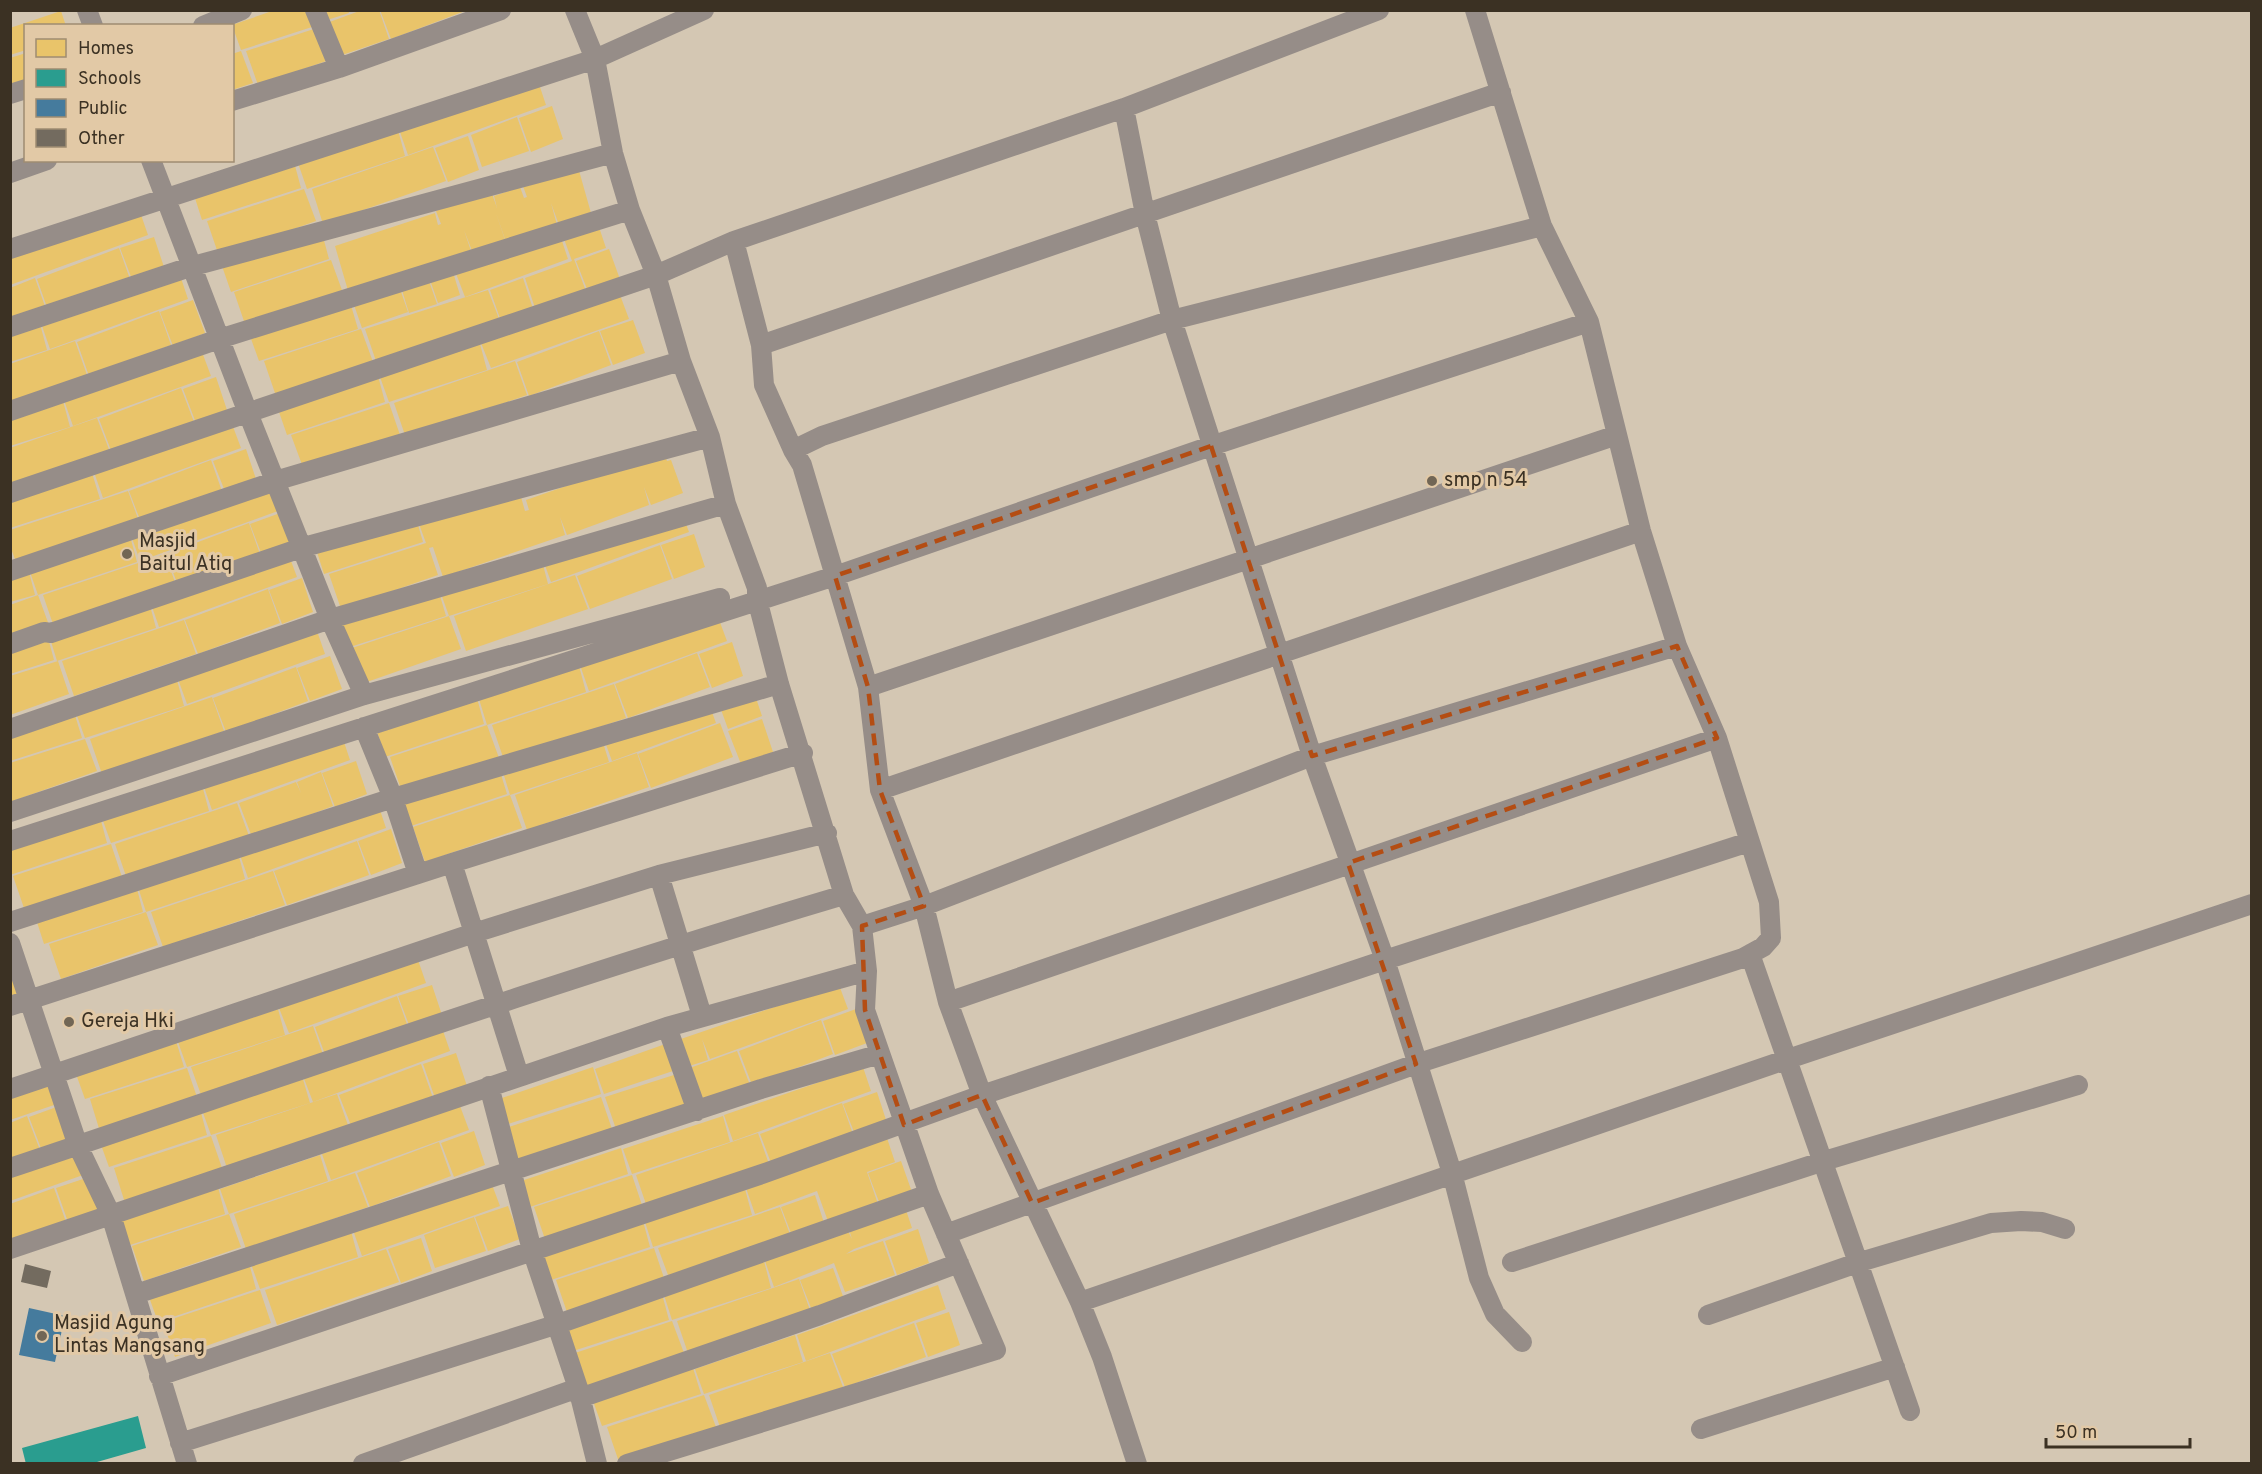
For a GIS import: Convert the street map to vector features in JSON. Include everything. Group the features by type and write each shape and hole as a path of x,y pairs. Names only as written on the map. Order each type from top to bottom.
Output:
{"street":[{"path":"208,24 242,10"},
{"path":"315,10 339,68"},
{"path":"234,100 339,68 501,10"},
{"path":"574,10 595,59 613,153 630,210 656,275 681,361 710,437 726,504 757,594 779,684 803,753 844,895 862,926 867,971 865,1010 929,1194 996,1350 627,1464"},
{"path":"10,493 656,275 734,241 1124,108 1379,10"},
{"path":"946,1234 1416,1064 1750,954 1763,947 1771,938 1769,902 1717,738 1677,646 1641,531 1589,322 1542,226 1475,10"},
{"path":"10,249 595,59 702,11"},
{"path":"762,345 1501,92"},
{"path":"1124,108 1145,214 1172,320 1312,756 1348,863 1385,960 1452,1173 1479,1278 1495,1314 1522,1342"},
{"path":"10,327 193,266 613,153"},
{"path":"10,172 41,162"},
{"path":"152,162 330,619 364,695"},
{"path":"10,411 219,339 630,210"},
{"path":"793,450 822,436 1172,320 1542,226"},
{"path":"734,241 762,345 764,385 802,465 868,687 880,790 924,906 948,1002 982,1095 1080,1302 1102,1357 1137,1464"},
{"path":"10,812 364,695 835,576 1211,446 1589,322"},
{"path":"10,571 276,482 681,361"},
{"path":"868,687 1617,435"},
{"path":"10,644 303,547 710,437"},
{"path":"10,729 330,619 726,504"},
{"path":"880,790 1641,531"},
{"path":"10,842 364,727 757,594"},
{"path":"862,926 924,906 1312,756 1677,646"},
{"path":"10,922 393,798 779,684"},
{"path":"364,727 393,798 418,874"},
{"path":"948,1002 1717,738"},
{"path":"19,1003 452,863 803,753"},
{"path":"10,1089 474,933 659,875 827,833"},
{"path":"159,1376 904,1125 982,1095 1385,960 1749,842"},
{"path":"452,863 519,1076"},
{"path":"659,875 702,1016"},
{"path":"10,1168 495,1004 679,944 844,895"},
{"path":"1080,1302 1452,1173 2252,904"},
{"path":"10,944 19,1003 53,1075 78,1146 111,1215 187,1464"},
{"path":"1750,954 1860,1262 1910,1411"},
{"path":"10,1250 667,1027 867,971"},
{"path":"667,1027 697,1111"},
{"path":"136,1294 697,1111 880,1054"},
{"path":"1512,1262 1824,1161 2078,1085"},
{"path":"489,1086 532,1250 579,1393 597,1464"},
{"path":"180,1443 558,1324 929,1194"},
{"path":"1708,1315 1860,1262 1991,1223 2042,1222 2066,1229"},
{"path":"363,1464 397,1458 579,1393 820,1315 959,1263"},
{"path":"1701,1429 1895,1367"}],"highlighted area":[{"path":"1211,446 1312,756 1677,646 1717,738 1348,863 1416,1064 1032,1203 982,1095 904,1125 865,1010 862,926 924,906 880,790 868,687 835,576"}],"building: Homes":[{"path":"275,10 310,10 315,26 241,50 234,24"},
{"path":"321,10 348,10 349,13 324,21"},
{"path":"362,10 379,10 389,39 339,56 327,23"},
{"path":"380,10 465,10 465,11 391,39"},
{"path":"61,11 65,24 24,24 24,51 10,55 10,28"},
{"path":"317,28 329,60 258,85 246,51"},
{"path":"241,51 253,83 234,89 234,53"},
{"path":"24,54 24,85 10,89 10,58"},
{"path":"538,81 546,105 408,155 399,129"},
{"path":"552,106 563,139 531,152 519,118"},
{"path":"517,117 529,151 482,167 471,135"},
{"path":"398,130 405,156 307,189 298,163"},
{"path":"468,136 479,170 448,182 435,148"},
{"path":"433,147 446,181 323,224 312,189"},
{"path":"294,162 301,188 202,220 194,195"},
{"path":"578,167 591,213 559,225 551,203 557,225 506,242 496,213 506,243 474,256 464,230 471,251 349,294 335,246 435,213 438,225 441,224 436,211 491,191 497,208 494,196 520,187 524,198 527,197 523,186"},
{"path":"304,189 316,221 219,256 207,221"},
{"path":"140,212 148,235 10,285 10,256"},
{"path":"598,224 606,248 574,259 587,294 536,311 525,278 572,261 563,236"},
{"path":"322,233 329,259 231,292 222,266"},
{"path":"560,235 568,259 465,297 455,271"},
{"path":"154,237 165,270 133,282 120,248"},
{"path":"119,248 131,282 49,313 37,279"},
{"path":"609,249 621,282 589,294 576,261"},
{"path":"331,260 343,293 246,327 234,292"},
{"path":"452,269 460,295 438,303 429,277"},
{"path":"180,275 188,299 50,349 41,323"},
{"path":"35,278 47,312 10,325 10,288"},
{"path":"428,278 437,304 409,313 401,287"},
{"path":"523,278 534,312 502,324 490,290"},
{"path":"399,286 408,312 362,328 353,302"},
{"path":"488,290 501,324 377,364 365,329"},
{"path":"620,295 629,319 491,368 481,343"},
{"path":"193,300 205,333 173,346 160,312"},
{"path":"350,302 358,329 259,361 250,336"},
{"path":"159,311 171,345 89,376 77,342"},
{"path":"633,320 645,353 613,365 600,331"},
{"path":"40,324 47,350 10,362 10,333"},
{"path":"361,329 373,362 276,396 264,361"},
{"path":"599,331 611,365 529,396 517,362"},
{"path":"75,341 87,375 10,402 10,364"},
{"path":"480,344 487,370 389,402 380,377"},
{"path":"202,352 211,376 73,426 64,400"},
{"path":"515,361 527,395 406,438 394,403"},
{"path":"378,376 385,402 287,435 278,409"},
{"path":"216,377 227,410 196,423 183,389"},
{"path":"181,388 194,422 112,453 99,419"},
{"path":"63,401 70,427 10,446 10,418"},
{"path":"389,403 400,435 304,470 291,435"},
{"path":"97,418 110,452 10,487 10,448"},
{"path":"232,424 241,448 103,498 94,472"},
{"path":"246,449 257,482 226,494 213,461"},
{"path":"664,452 667,461 671,460 683,493 651,505 644,487 649,505 567,535 560,517 565,535 443,577 433,547 429,548 438,575 341,609 329,574 426,543 419,524 519,490 525,511 529,510 526,500"},
{"path":"211,460 223,494 142,525 129,491"},
{"path":"92,473 100,499 10,528 10,500"},
{"path":"269,487 278,511 140,561 131,535"},
{"path":"128,491 140,524 18,567 10,546 10,530"},
{"path":"680,508 689,532 551,582 542,557"},
{"path":"283,512 294,546 263,558 250,524"},
{"path":"416,518 423,542 324,574 316,549"},
{"path":"249,523 261,557 179,588 166,554"},
{"path":"694,534 705,567 674,579 661,545"},
{"path":"130,536 137,562 38,595 29,569"},
{"path":"660,545 672,579 590,609 577,576"},
{"path":"288,553 297,577 159,627 150,601"},
{"path":"165,554 177,588 55,630 43,595"},
{"path":"541,557 548,584 449,616 440,591"},
{"path":"28,568 35,595 10,602 10,573"},
{"path":"575,575 588,609 466,651 454,616"},
{"path":"302,578 313,612 282,624 269,590"},
{"path":"268,589 280,623 198,654 185,620"},
{"path":"438,589 446,616 347,648 338,623"},
{"path":"38,595 50,628 10,642 10,605"},
{"path":"149,602 156,628 57,661 49,635"},
{"path":"449,616 461,649 364,683 352,648"},
{"path":"718,617 727,641 589,691 580,665"},
{"path":"184,620 196,654 74,696 62,661"},
{"path":"317,631 325,654 187,704 178,679"},
{"path":"47,634 54,660 10,674 10,645"},
{"path":"732,642 743,676 712,688 699,654"},
{"path":"697,653 710,687 628,718 615,684"},
{"path":"330,656 342,689 310,701 297,668"},
{"path":"58,661 69,694 10,715 10,676"},
{"path":"579,666 586,692 487,725 479,699"},
{"path":"296,667 308,701 226,732 213,698"},
{"path":"177,680 184,706 85,738 76,713"},
{"path":"614,684 626,718 504,760 492,725"},
{"path":"754,692 762,716 728,729 719,704"},
{"path":"212,697 224,731 102,774 90,739"},
{"path":"477,698 484,724 385,757 377,731"},
{"path":"709,704 716,723 612,761 604,739"},
{"path":"74,712 82,738 10,761 10,733"},
{"path":"762,719 773,752 741,764 728,731"},
{"path":"720,723 733,757 651,788 638,754"},
{"path":"487,725 499,758 402,792 390,757"},
{"path":"342,736 350,760 212,810 203,784"},
{"path":"601,736 609,762 510,795 502,769"},
{"path":"85,739 97,771 10,802 10,763"},
{"path":"637,753 649,787 527,830 515,795"},
{"path":"356,761 367,794 335,807 322,773"},
{"path":"499,768 507,794 408,827 400,802"},
{"path":"321,772 333,806 252,837 239,803 296,782 301,793 297,782"},
{"path":"202,785 209,811 111,843 102,818"},
{"path":"510,795 522,828 425,862 413,827"},
{"path":"237,803 249,836 127,879 115,844"},
{"path":"378,804 386,828 248,878 239,852"},
{"path":"100,817 107,843 10,875 10,847"},
{"path":"391,829 402,863 371,875 358,841"},
{"path":"357,841 369,875 287,905 274,871"},
{"path":"111,844 122,877 25,911 13,876"},
{"path":"238,853 245,879 146,912 138,887"},
{"path":"273,871 285,905 163,947 151,912"},
{"path":"136,885 143,912 44,944 36,919"},
{"path":"146,912 158,945 61,979 49,944"},
{"path":"418,960 426,983 289,1033 279,1008"},
{"path":"10,968 20,995 10,999"},
{"path":"432,985 443,1018 411,1030 398,996"},
{"path":"839,985 848,1009 710,1059 702,1039 708,1060 683,1068 675,1041"},
{"path":"397,996 409,1030 327,1060 315,1027"},
{"path":"278,1009 285,1035 187,1067 178,1042"},
{"path":"856,1009 867,1043 835,1055 823,1021"},
{"path":"821,1020 833,1054 752,1085 739,1051"},
{"path":"313,1026 325,1060 204,1103 191,1067"},
{"path":"442,1028 450,1051 313,1102 303,1076"},
{"path":"176,1041 184,1067 85,1099 76,1074"},
{"path":"671,1042 679,1069 604,1094 595,1069"},
{"path":"737,1051 750,1085 699,1102 687,1069"},
{"path":"456,1053 467,1086 435,1098 423,1064"},
{"path":"421,1064 433,1098 352,1128 339,1095"},
{"path":"593,1067 601,1094 502,1126 493,1101"},
{"path":"863,1067 871,1091 733,1141 724,1115"},
{"path":"187,1068 198,1100 101,1135 90,1099"},
{"path":"677,1074 688,1107 617,1132 605,1097"},
{"path":"302,1076 310,1103 211,1135 202,1110"},
{"path":"48,1080 57,1104 10,1120 10,1093"},
{"path":"877,1092 888,1126 856,1137 843,1104"},
{"path":"337,1094 349,1128 228,1171 216,1135"},
{"path":"601,1097 612,1129 515,1164 503,1129"},
{"path":"842,1103 854,1137 773,1168 760,1134"},
{"path":"62,1105 73,1139 42,1151 29,1117"},
{"path":"460,1106 469,1130 331,1180 322,1154"},
{"path":"200,1109 207,1135 109,1167 100,1142"},
{"path":"27,1116 40,1150 10,1160 10,1123"},
{"path":"723,1116 730,1142 632,1174 623,1149"},
{"path":"474,1131 485,1165 454,1177 441,1143"},
{"path":"758,1133 770,1167 648,1210 636,1175"},
{"path":"211,1136 222,1168 125,1203 114,1168"},
{"path":"887,1138 895,1162 867,1172 879,1207 829,1224 817,1191 755,1214 746,1188"},
{"path":"439,1142 451,1176 370,1207 357,1173"},
{"path":"621,1148 628,1174 530,1207 521,1181"},
{"path":"75,1151 83,1175 10,1201 10,1173"},
{"path":"320,1155 328,1181 229,1214 220,1189"},
{"path":"901,1161 913,1195 881,1207 868,1173"},
{"path":"355,1173 368,1207 246,1249 234,1214"},
{"path":"632,1175 643,1208 546,1242 534,1207"},
{"path":"89,1177 100,1210 68,1222 56,1188"},
{"path":"491,1182 500,1206 362,1256 353,1230"},
{"path":"218,1187 225,1214 127,1246 118,1221"},
{"path":"54,1188 66,1222 10,1242 10,1204"},
{"path":"745,1189 752,1215 653,1247 645,1222"},
{"path":"815,1195 826,1229 794,1241 781,1207"},
{"path":"904,1204 912,1228 846,1254 883,1241 895,1275 845,1292 834,1263 774,1287 765,1261 846,1227 852,1239 848,1226"},
{"path":"508,1206 520,1239 488,1251 475,1217"},
{"path":"780,1207 792,1240 671,1283 658,1248"},
{"path":"229,1214 241,1247 144,1281 132,1246"},
{"path":"474,1217 486,1251 435,1268 424,1235"},
{"path":"643,1221 650,1247 551,1280 543,1254"},
{"path":"918,1229 929,1263 897,1275 885,1241"},
{"path":"351,1231 358,1257 260,1289 251,1264"},
{"path":"421,1238 432,1271 401,1283 388,1249"},
{"path":"654,1248 665,1281 568,1315 556,1280"},
{"path":"386,1249 399,1282 277,1325 265,1290"},
{"path":"764,1261 771,1288 672,1320 664,1295"},
{"path":"249,1263 256,1289 158,1322 149,1297"},
{"path":"833,1268 845,1302 813,1313 800,1280"},
{"path":"799,1279 811,1313 689,1356 677,1321"},
{"path":"938,1285 946,1309 806,1361 797,1335"},
{"path":"260,1290 271,1323 175,1357 163,1322"},
{"path":"662,1294 669,1320 570,1352 562,1327"},
{"path":"949,1312 960,1345 928,1357 916,1323"},
{"path":"672,1321 684,1353 587,1388 575,1353"},
{"path":"914,1323 926,1357 845,1387 832,1354"},
{"path":"795,1335 803,1362 704,1394 695,1369"},
{"path":"830,1353 843,1387 721,1430 709,1395"},
{"path":"693,1368 701,1394 602,1426 593,1401"},
{"path":"704,1395 716,1427 619,1462 607,1427"}],"building: Schools":[{"path":"138,1416 146,1448 90,1464 26,1464 22,1448"}],"building: Public":[{"path":"29,1308 65,1316 55,1362 19,1355"}],"building: Other":[{"path":"25,1264 51,1271 47,1288 21,1282"}],"place":[{"name":"smp n 54","path":"1432,481"},
{"name":"Masjid Baitul Atiq","path":"127,554"},
{"name":"Gereja Hki","path":"69,1022"},
{"name":"Masjid Agung Lintas Mangsang","path":"42,1336"}]}
